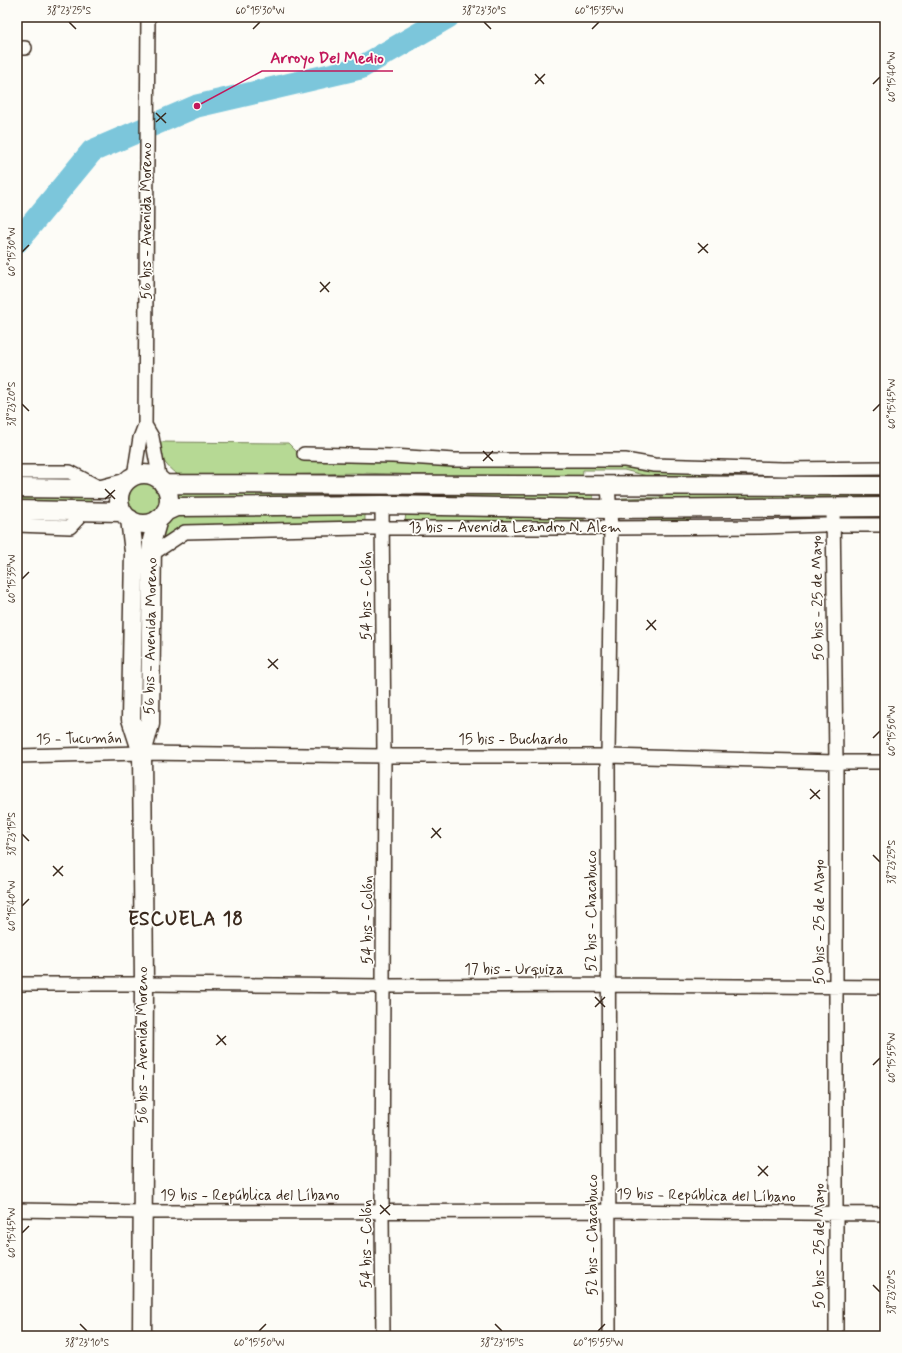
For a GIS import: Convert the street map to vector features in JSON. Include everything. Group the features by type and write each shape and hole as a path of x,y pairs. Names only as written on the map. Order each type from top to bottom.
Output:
{"main road":[{"path":"17,488 102,488 142,474 152,475 162,482 168,496 168,504 161,516 150,523 142,524 134,522 126,516 120,505 119,497 121,489 130,479"},
{"path":"162,482 608,486 885,486"},
{"name":"13 bis - Avenida Leandro N. Alem","path":"161,516 176,507 382,505 609,509 833,516 885,507"},
{"path":"17,510 85,511 126,516"},
{"name":"56 bis - Avenida Moreno","path":"126,516 134,552 131,719 142,753"},
{"name":"56 bis - Avenida Moreno","path":"142,1336 144,984 142,753 150,724 152,540 161,516"}],"street":[{"name":"56 bis - Avenida Moreno","path":"130,479 140,438 145,425 148,17"},
{"name":"56 bis - Avenida Moreno","path":"145,425 152,437 162,482"},
{"path":"304,454 393,456 454,460 625,460 662,466 885,468"},
{"path":"17,472 70,472 102,488"},
{"name":"52 bis - Chacabuco","path":"608,486 611,528 608,756 609,1336"},
{"name":"54 bis - Colón","path":"382,505 384,756 382,1212 383,1336"},
{"path":"17,525 70,527 85,511"},
{"name":"13 bis - Avenida Leandro N. Alem","path":"152,554 185,532 382,528 611,528 833,516 885,525"},
{"name":"50 bis - 25 de Mayo","path":"833,516 836,762 836,1336"},
{"name":"15 bis - Buchardo","path":"142,753 384,756 608,756 885,762"},
{"name":"15 - Tucumán","path":"17,756 142,753"},
{"name":"17 bis - Urquiza","path":"17,984 885,987"},
{"name":"19 bis - República del Líbano","path":"17,1210 142,1212 609,1211 885,1214"}],"green space":[{"path":"155,442 288,443 303,458 627,466 656,472 817,473 837,478 651,477 624,470 583,470 582,479 357,473 183,477 173,471 165,463"},
{"path":"143,481 149,482 155,486 159,492 159,504 155,510 149,514 143,515 137,514 131,510 127,504 126,498 127,492 131,486 137,482"},
{"path":"176,492 593,492 593,500 176,500"},
{"path":"681,492 885,493 885,502 622,503 622,498 659,497"},
{"path":"17,494 91,495 91,504 17,503"},
{"path":"365,510 365,522 182,527 161,542 165,526 171,518 181,515"},
{"path":"406,510 585,513 584,520 405,523"},
{"path":"691,516 690,522 643,523 643,517"}],"waterway":[{"path":"17,242 92,151 197,106 360,68 448,17"}],"place":[{"name":"Arroyo Del Medio","path":"197,106"}],"district":[{"name":"ESCUELA 18","path":"186,919"}]}
